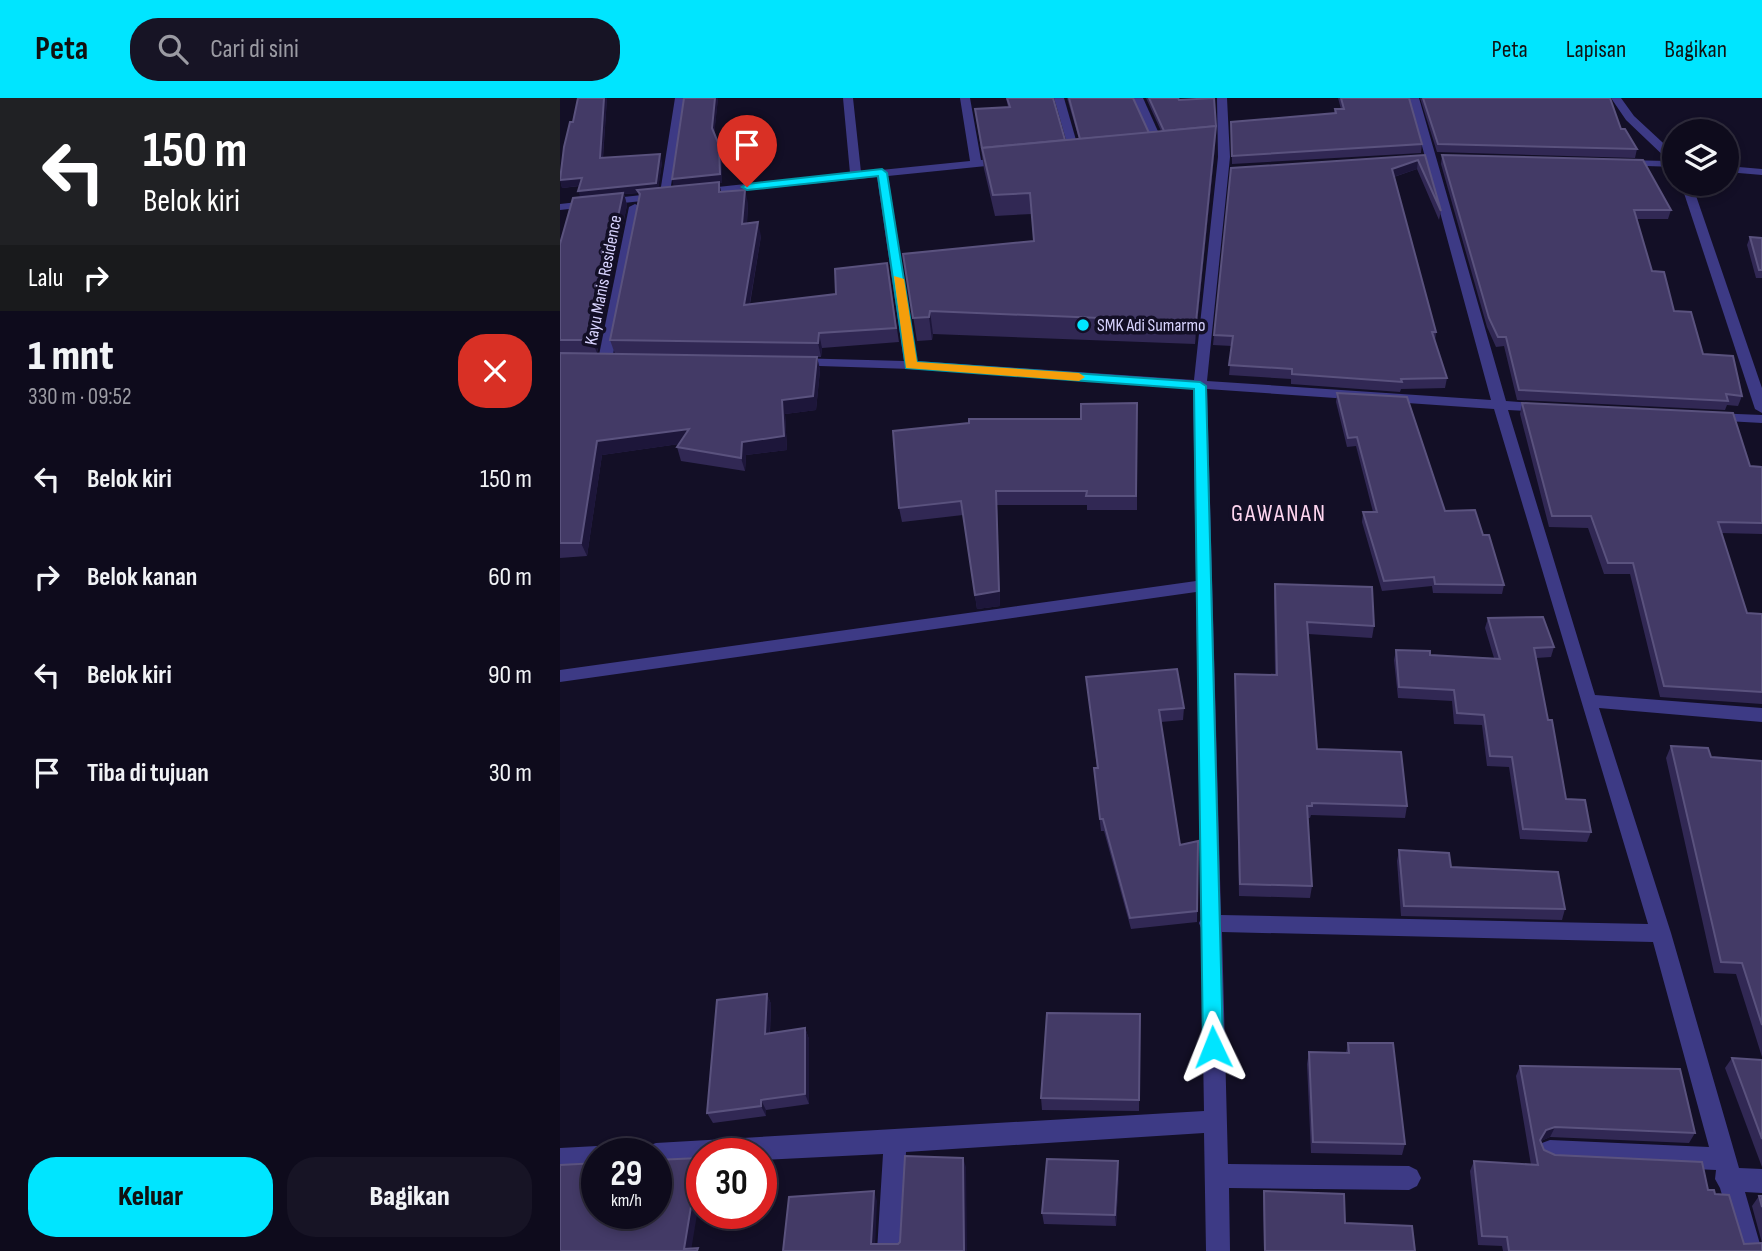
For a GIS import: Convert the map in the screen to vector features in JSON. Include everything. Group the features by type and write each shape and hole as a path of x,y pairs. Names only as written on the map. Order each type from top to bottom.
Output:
{"street":[{"path":"666,196 680,98"},
{"path":"848,98 856,175"},
{"path":"965,98 976,164"},
{"path":"1059,98 1075,154"},
{"path":"1138,98 1154,148 1172,146"},
{"path":"1218,1251 1209,923 1200,386 1227,171 1217,141 1222,98"},
{"path":"1414,98 1500,406 1661,933 1749,1251"},
{"path":"1616,98 1630,118 1662,149"},
{"path":"693,193 1013,160"},
{"path":"1607,163 1662,162"},
{"path":"1739,170 1762,172"},
{"path":"882,173 911,365"},
{"path":"560,207 679,195"},
{"path":"1690,196 1762,409"},
{"name":"Kayu Manis Residence","path":"606,360 635,206"},
{"path":"783,362 911,365 1564,409"},
{"path":"1695,416 1762,419"},
{"path":"560,676 1204,585"},
{"path":"1588,701 1762,715"},
{"path":"1209,923 1661,933"},
{"path":"672,1153 1216,1121"},
{"path":"889,1251 895,1142"},
{"path":"1550,1151 1725,1169 1762,1181"},
{"path":"560,1159 581,1158"},
{"path":"1216,1176 1409,1178"}],"building":[{"path":"578,98 604,98 600,158 660,154 656,183 578,191 582,178 560,180 564,147"},
{"path":"684,98 715,98 712,128 719,145 720,174 672,179"},
{"path":"1007,98 1053,98 1065,140 982,148 975,109 1010,107"},
{"path":"1069,98 1133,98 1149,133 1080,139"},
{"path":"1149,98 1214,98 1216,126 1164,131"},
{"path":"1341,98 1409,98 1422,144 1232,156 1231,122 1336,113 1335,109 1344,109"},
{"path":"1423,98 1610,98 1621,129 1625,129 1637,149 1438,144"},
{"path":"1216,126 1196,322 930,311 929,317 913,318 903,254 1034,241 1030,193 993,195 982,148"},
{"path":"1425,155 1441,211 1418,160 1392,169 1436,332 1432,332 1447,378 1401,379 1402,382 1292,374 1292,369 1229,365 1233,336 1214,335 1231,168"},
{"path":"1442,155 1643,160 1671,210 1634,210 1652,271 1664,272 1674,311 1691,312 1703,354 1733,356 1742,396 1726,394 1728,401 1519,390 1506,337 1498,337 1489,318"},
{"path":"719,182 719,192 745,190 742,224 758,222 744,305 836,294 835,269 887,263 896,328 819,333 818,343 610,340 640,194 637,190"},
{"path":"623,193 592,340 560,340 560,244 573,198"},
{"path":"1750,237 1762,238 1762,270 1759,270"},
{"path":"560,353 817,357 813,396 782,400 784,436 742,442 741,458 677,447 689,429 597,441 581,543 560,543"},
{"path":"1337,393 1407,397 1445,511 1475,510 1483,535 1489,535 1504,585 1435,584 1434,577 1384,581 1363,512 1377,512 1357,437 1348,438"},
{"path":"1137,403 1136,496 1086,496 1087,491 996,491 999,591 975,595 961,501 899,508 893,431 969,423 969,419 1081,419 1081,404"},
{"path":"1522,403 1733,413 1750,466 1762,467 1762,523 1718,522 1747,613 1762,614 1762,692 1664,686 1633,563 1608,563 1591,516 1552,516"},
{"path":"1275,584 1372,587 1374,626 1307,622 1317,749 1401,752 1407,806 1312,803 1312,806 1307,806 1312,886 1240,884 1235,674 1277,675"},
{"path":"1543,617 1554,647 1534,648 1548,720 1552,720 1566,799 1585,800 1591,832 1523,829 1512,757 1490,756 1484,715 1457,713 1454,690 1399,687 1396,650 1500,659 1488,618"},
{"path":"1177,669 1184,708 1159,710 1180,845 1198,841 1197,911 1130,918 1103,819 1100,819 1094,768 1098,768 1086,677"},
{"path":"1671,746 1708,748 1711,757 1762,761 1762,1025 1742,963 1721,962"},
{"path":"1399,850 1449,853 1451,867 1558,872 1565,909 1404,906"},
{"path":"767,994 765,1034 805,1028 805,1094 761,1100 761,1106 707,1113 717,1000"},
{"path":"1047,1013 1140,1014 1139,1100 1041,1098"},
{"path":"1348,1043 1393,1043 1405,1144 1313,1142 1309,1052 1349,1053"},
{"path":"1732,1058 1762,1060 1762,1139"},
{"path":"1520,1066 1680,1069 1695,1133 1555,1127 1546,1130 1540,1140 1544,1150 1555,1155 1702,1162 1708,1190 1714,1190 1715,1194 1729,1195 1744,1244 1762,1243 1762,1251 1509,1251 1507,1237 1482,1236 1474,1161 1538,1165"},
{"path":"905,1156 963,1158 964,1251 783,1251 789,1197 874,1191 871,1244 898,1244"},
{"path":"672,1159 686,1159 687,1229 684,1249 698,1248 697,1251 560,1251 560,1165 581,1164 581,1229 672,1229"},
{"path":"1047,1159 1118,1161 1115,1215 1042,1213"},
{"path":"1264,1191 1344,1194 1345,1223 1412,1226 1415,1251 1265,1251"}],"slow traffic":[{"path":"898,279 911,365 1079,377"}],"place":[{"name":"SMK Adi Sumarmo","path":"1083,325"}],"district":[{"name":"GAWANAN","path":"1279,513"}],"route":[{"path":"747,187 882,173 911,365 1200,386 1213,1047"}]}
